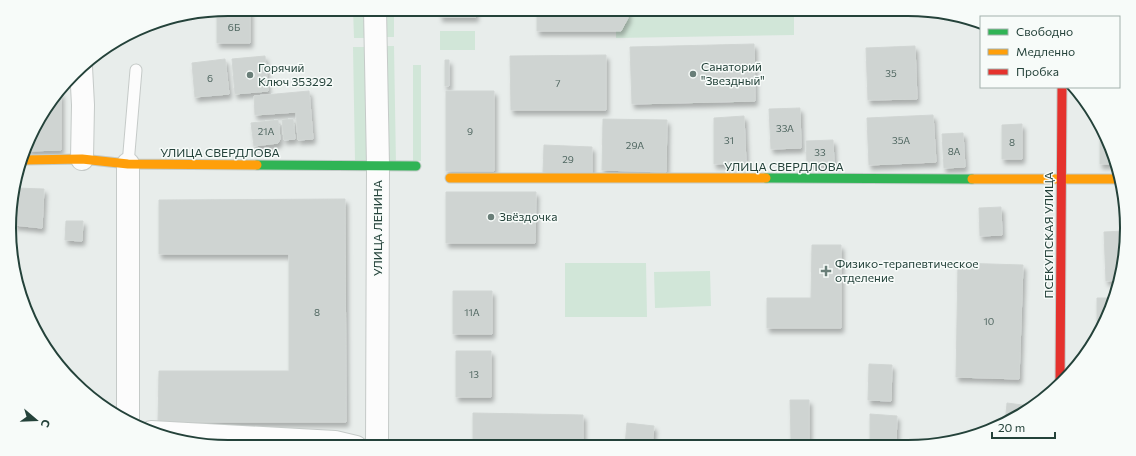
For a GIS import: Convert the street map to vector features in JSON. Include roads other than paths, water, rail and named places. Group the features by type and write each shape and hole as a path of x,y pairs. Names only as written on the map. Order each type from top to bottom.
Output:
{"street":[{"name":"УЛИЦА ЛЕНИНА","path":"375,16 378,166 377,440"},
{"path":"81,75 83,105 82,159"},
{"name":"ПСЕКУПСКАЯ УЛИЦА","path":"1061,375 1062,88"},
{"name":"УЛИЦА СВЕРДЛОВА","path":"27,160 82,159 128,164 416,166"},
{"path":"128,164 128,415"},
{"name":"УЛИЦА СВЕРДЛОВА","path":"450,178 1114,180"},
{"path":"174,433 298,440"}],"lane":[{"path":"128,164 136,70"}],"place":[{"name":"Санаторий \"Звездный\"","path":"693,74"},
{"name":"Горячий Ключ 353292","path":"250,75"},
{"name":"Звёздочка","path":"491,217"},
{"name":"Физико-терапевтическое отделение","path":"826,271"}]}
